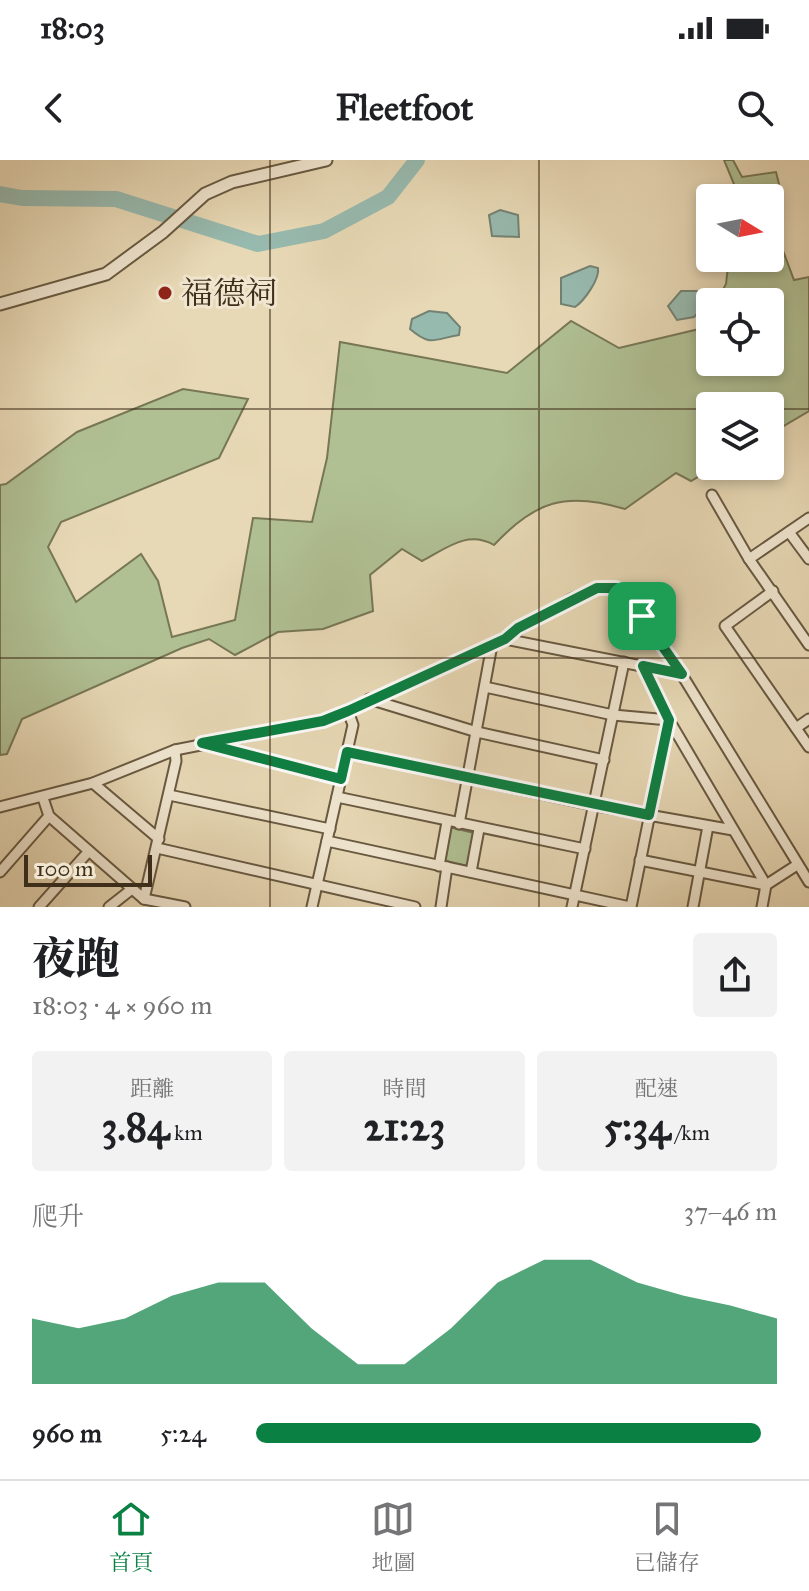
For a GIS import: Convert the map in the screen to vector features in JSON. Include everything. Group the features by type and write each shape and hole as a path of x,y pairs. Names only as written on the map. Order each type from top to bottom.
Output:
{"street":[{"path":"0,304 106,274 205,194 232,182 326,160"},
{"path":"712,495 749,559 809,645"},
{"path":"749,559 809,518"},
{"path":"789,532 809,559"},
{"path":"0,807 93,783 175,750 323,721 505,639 518,628 571,599 597,588 616,588 628,597 682,674 809,882"},
{"path":"773,591 725,626 809,747"},
{"path":"505,639 682,674"},
{"path":"459,824 492,645"},
{"path":"572,907 624,662"},
{"path":"643,666 669,720 766,885 762,907"},
{"path":"485,687 613,715 669,720"},
{"path":"369,699 477,732 604,760"},
{"path":"312,907 353,725 348,711"},
{"path":"796,728 809,719"},
{"path":"327,841 631,907 669,720"},
{"path":"202,743 341,779"},
{"path":"144,899 169,795 175,750"},
{"path":"347,752 594,805 733,830"},
{"path":"93,783 158,844 415,907"},
{"path":"169,795 330,829"},
{"path":"337,797 585,849"},
{"path":"43,798 49,816 144,899 185,907"},
{"path":"0,872 49,816"},
{"path":"441,907 447,822"},
{"path":"693,907 708,826"},
{"path":"471,872 479,829"},
{"path":"39,907 89,851"},
{"path":"640,860 766,885 797,865"},
{"path":"109,907 132,889"}],"green space":[{"path":"724,160 733,160 742,177 776,172 779,184 734,184"},
{"path":"784,253 794,280 809,277 809,411 784,426 784,392 696,392 696,478 691,481 676,473 625,509 585,501 553,504 523,518 494,545 475,539 457,542 422,561 402,549 370,575 373,611 323,629 278,632 235,655 209,639 182,648 22,719 7,754 0,755 0,485 6,484 77,432 183,389 248,399 219,458 61,522 48,547 76,602 141,554 158,581 172,637 235,620 253,518 312,522 327,458 340,342 507,373 571,321 619,348 696,330 696,376 784,376 784,288 724,288 727,272 784,272"},
{"path":"449,827 474,833 468,866 442,860"}],"water":[{"path":"500,210 518,215 519,237 492,236 489,215"},
{"path":"590,266 598,268 598,273 587,295 575,307 561,304 561,278"},
{"path":"681,291 696,291 694,317 677,320 668,306"},
{"path":"429,311 447,313 460,327 459,335 428,340 417,335 410,329 412,319"}],"waterway":[{"path":"0,194 22,198 116,199 258,244 324,231 388,197 417,160"}],"place":[{"name":"福德祠","path":"165,293"}],"route":[{"path":"597,588 616,588 628,597 642,616 682,674 643,666 669,720 649,815 347,752 341,779 202,743 323,721 505,639 518,628 597,588"}]}
